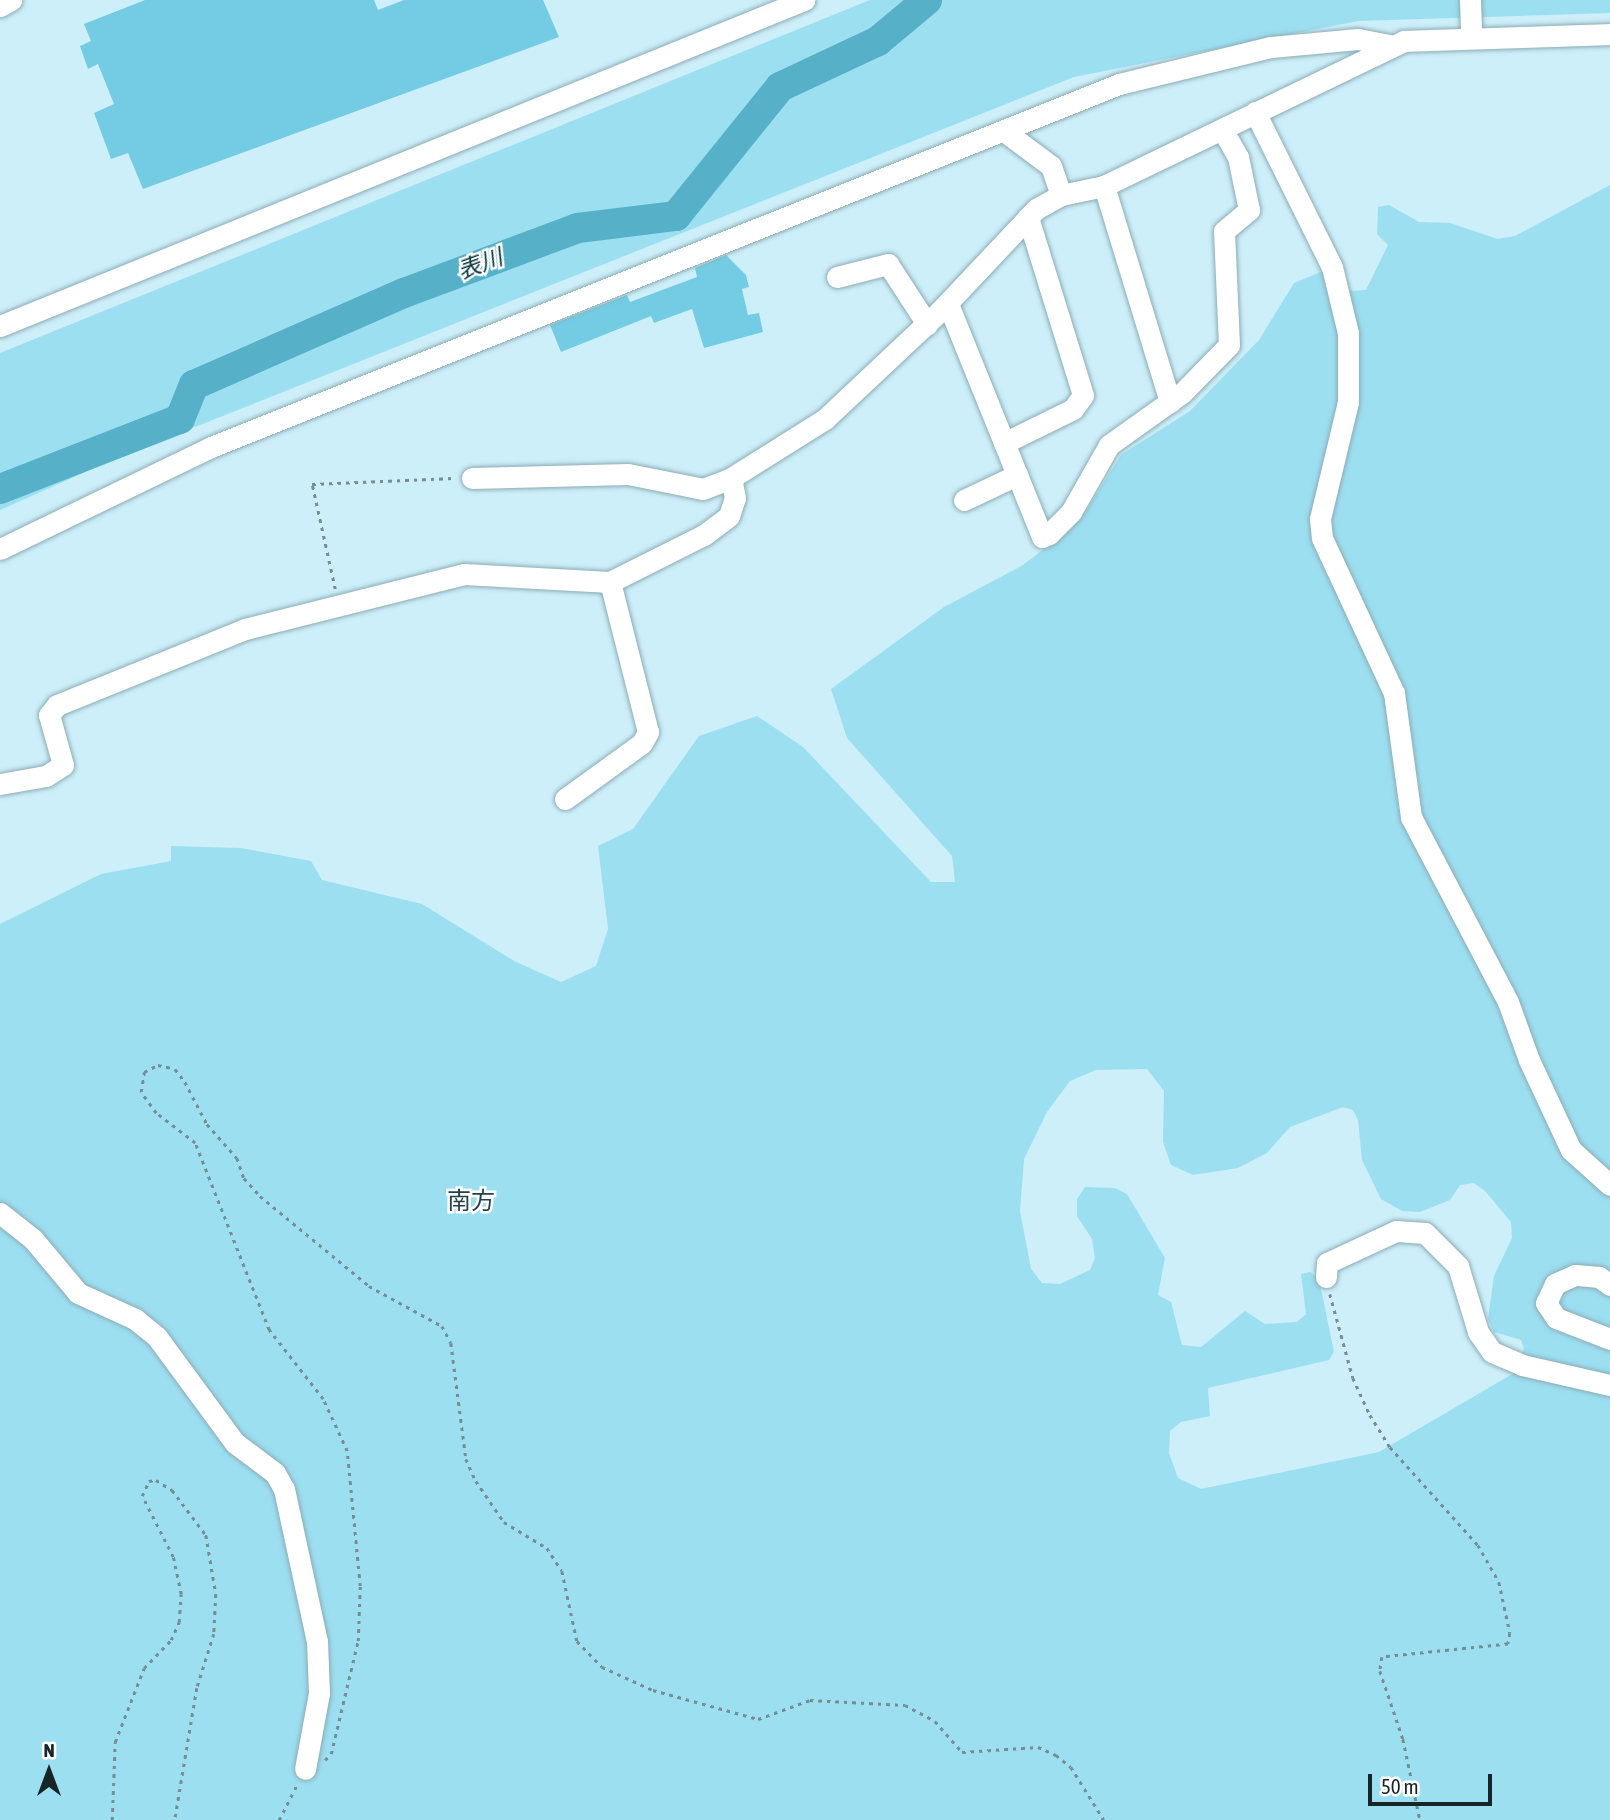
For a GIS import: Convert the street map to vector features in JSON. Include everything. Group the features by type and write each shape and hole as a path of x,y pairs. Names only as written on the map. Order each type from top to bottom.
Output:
{"street":[{"path":"0,6 11,0"},
{"path":"0,326 804,0"},
{"path":"1470,0 1471,32"},
{"path":"472,478 628,474 703,489 732,478 825,419 948,304 1028,217 1061,195 1104,186 1390,45 1471,32 1610,34"},
{"path":"0,549 211,447 690,251 1004,131 1119,83 1214,59 1358,39 1390,45"},
{"path":"1255,112 1332,267 1348,333 1348,402 1320,519 1322,538 1394,693 1411,817 1508,1002 1529,1060 1571,1150 1610,1185"},
{"path":"948,304 1042,537 1049,534 1071,512 1109,445 1170,402 1228,345 1224,231 1249,210 1238,157 1222,129"},
{"path":"1004,131 1051,166 1061,195"},
{"path":"1104,186 1170,402"},
{"path":"1004,443 1073,409 1083,395 1028,217"},
{"path":"837,277 888,264 927,324"},
{"path":"964,500 1017,475"},
{"path":"0,784 46,776 63,765 49,715 57,705 245,629 338,603 464,574 610,582 704,535 729,516 735,498 732,478"},
{"path":"565,799 642,743 648,732 610,582"},
{"path":"0,1213 33,1239 78,1293 135,1319 157,1336 235,1443 275,1474 284,1489 317,1641 319,1693 305,1769"},
{"path":"1326,1277 1327,1263 1396,1231 1425,1233 1458,1266 1478,1332 1492,1352 1522,1365 1610,1385"},
{"path":"1610,1284 1598,1277 1575,1275 1555,1284 1546,1303 1556,1318 1610,1339"}],"path":[{"path":"338,603 312,484 472,478"},
{"path":"279,1820 305,1769 331,1754 359,1641 360,1586 348,1451 323,1399 269,1330 195,1143 156,1114 141,1092 144,1073 158,1065 175,1069 185,1082 207,1124 237,1158 244,1178 260,1196 369,1286 442,1326 451,1343 466,1459 476,1481 504,1522 547,1548 562,1571 577,1641 602,1667 653,1690 758,1718 810,1700 905,1705 923,1711 962,1752 1038,1747 1056,1755 1071,1767 1104,1820"},
{"path":"1326,1277 1353,1378 1370,1415 1390,1447 1478,1545 1499,1582 1510,1633 1508,1644 1381,1657 1380,1671 1403,1739 1420,1820"},
{"path":"112,1820 115,1742 144,1668 171,1640 179,1622 181,1594 173,1557 142,1496 149,1481 156,1479 173,1490 206,1535 215,1581 214,1634 197,1688 175,1820"}],"shaded area":[{"path":"870,0 1610,0 1610,13 1358,21 1074,77 117,458 0,510 0,353"},
{"path":"1610,185 1610,1820 0,1820 0,924 101,874 171,861 171,846 241,848 311,861 322,880 422,904 514,961 561,982 596,966 608,929 598,846 633,829 699,736 757,716 803,747 931,882 955,882 952,856 847,738 831,689 944,607 1023,565 1063,534 1086,511 1121,455 1190,411 1259,340 1294,283 1338,265 1351,291 1366,290 1388,245 1377,234 1378,207 1389,205 1419,222 1450,223 1498,239 1515,236","holes":["1147,1069 1164,1091 1163,1142 1171,1165 1193,1175 1238,1168 1267,1153 1290,1127 1343,1107 1353,1110 1358,1120 1362,1160 1381,1199 1402,1211 1420,1212 1450,1200 1460,1185 1474,1183 1485,1191 1511,1222 1512,1238 1494,1276 1488,1319 1494,1332 1521,1340 1524,1349 1514,1373 1379,1452 1201,1489 1178,1478 1169,1453 1170,1431 1181,1422 1210,1416 1208,1388 1329,1360 1334,1352 1319,1279 1310,1272 1301,1274 1306,1314 1297,1322 1265,1324 1245,1311 1201,1347 1182,1345 1171,1302 1158,1295 1165,1258 1127,1194 1115,1188 1085,1187 1077,1199 1077,1216 1092,1239 1095,1258 1090,1270 1060,1284 1042,1283 1031,1269 1020,1211 1024,1159 1047,1112 1070,1081 1096,1070"]}],"building":[{"path":"145,0 374,0 378,10 404,0 543,0 559,37 143,189 128,153 111,159 94,113 114,104 98,64 88,69 80,46 91,41 84,24"},
{"path":"726,255 746,275 749,287 742,289 748,315 759,313 763,332 704,348 692,309 654,323 651,316 561,352 550,325 627,295 630,302 697,277 695,268"}],"waterway":[{"name":"表川","path":"0,489 180,419 194,385 404,293 578,228 676,216 780,87 878,41 927,0"}],"district":[{"name":"南方","path":"471,1201"}]}
